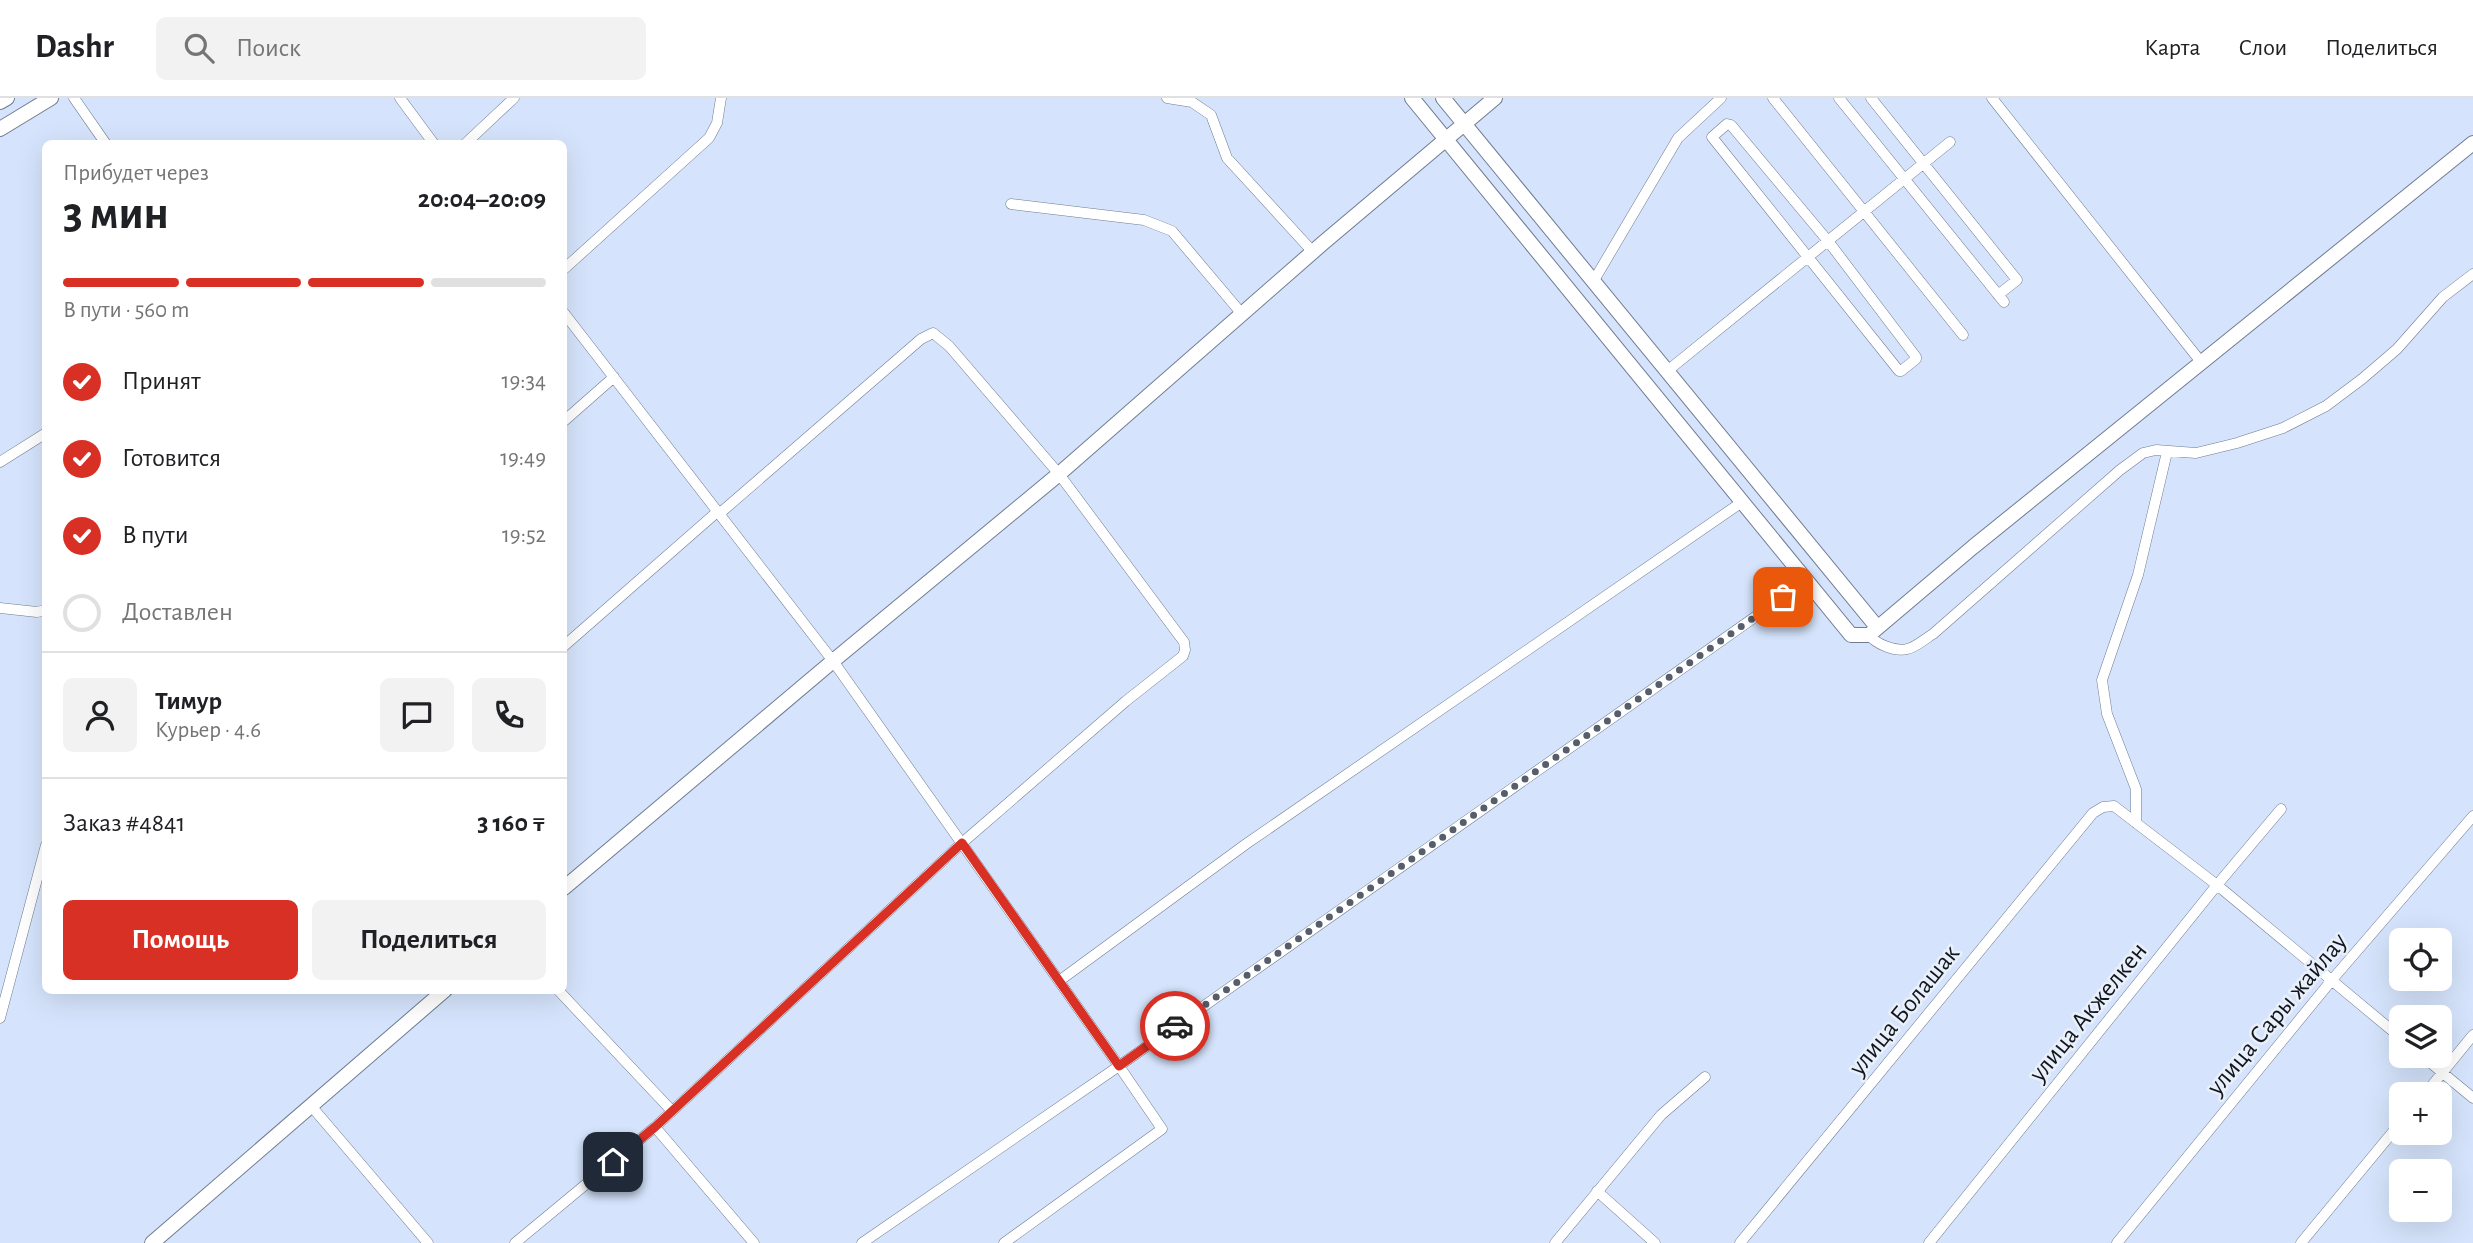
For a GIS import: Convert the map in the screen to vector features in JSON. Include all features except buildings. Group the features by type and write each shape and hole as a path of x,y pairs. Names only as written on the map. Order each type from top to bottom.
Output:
{"street":[{"path":"0,102 7,98"},
{"path":"0,130 51,98"},
{"path":"74,98 103,140"},
{"path":"400,98 431,140"},
{"path":"469,140 513,98"},
{"path":"567,266 709,138 717,123 721,98"},
{"path":"1167,98 1192,102 1211,115 1227,158 1313,252"},
{"path":"1412,98 1851,635 1873,631 2473,143"},
{"path":"1443,98 1873,631 1874,641 1888,647 1907,649 1933,634 2120,470 2143,453 2156,450 2196,453 2237,443 2283,428 2326,406 2388,356 2443,296 2473,274"},
{"path":"567,885 833,660 1059,474 1313,252 1495,98"},
{"path":"1593,282 1678,138 1721,98"},
{"path":"1773,98 1963,335"},
{"path":"1839,98 2001,298 2017,280 1871,98"},
{"path":"1992,98 2201,362"},
{"path":"1427,154 1433,140 1431,121"},
{"path":"1727,124 1731,125 1828,241 1916,357 1902,371 1899,371 1712,135 1727,124"},
{"path":"1666,372 1950,142"},
{"path":"1427,154 1438,150 1459,156"},
{"path":"1011,204 1157,223 1172,231 1242,314"},
{"path":"567,317 833,660 1162,1129 1004,1243"},
{"path":"515,1243 655,1127 962,843 1126,701 1183,656 1185,650 1184,642 1059,474 949,346 933,333 921,339 567,643"},
{"path":"567,418 614,377"},
{"path":"0,462 42,436"},
{"path":"2167,452 2138,575 2102,680 2107,714 2136,789 2136,822 2217,885 2389,1028"},
{"path":"1059,981 1246,844 1742,502"},
{"path":"862,1243 1119,1066 1806,581"},
{"path":"0,607 42,611"},
{"name":"улица Болашак","path":"1740,1243 2092,813 2103,807 2115,806 2136,822"},
{"name":"улица Акжелкен","path":"1929,1243 2281,809"},
{"name":"улица Сары жайлау","path":"2117,1243 2331,981 2473,816"},
{"path":"0,1018 42,860"},
{"path":"152,1243 440,994"},
{"path":"562,994 671,1111"},
{"path":"2434,1082 2473,1035"},
{"path":"2437,1068 2473,1098"},
{"path":"1555,1243 1661,1115 1705,1077"},
{"path":"312,1107 428,1243"},
{"path":"655,1127 754,1243"},
{"path":"2301,1243 2389,1137"},
{"path":"1597,1191 1655,1243"}],"way so far":[{"path":"1175,1026 1783,597"}],"route":[{"path":"613,1162 655,1127 962,843 1119,1066 1175,1026"}]}
